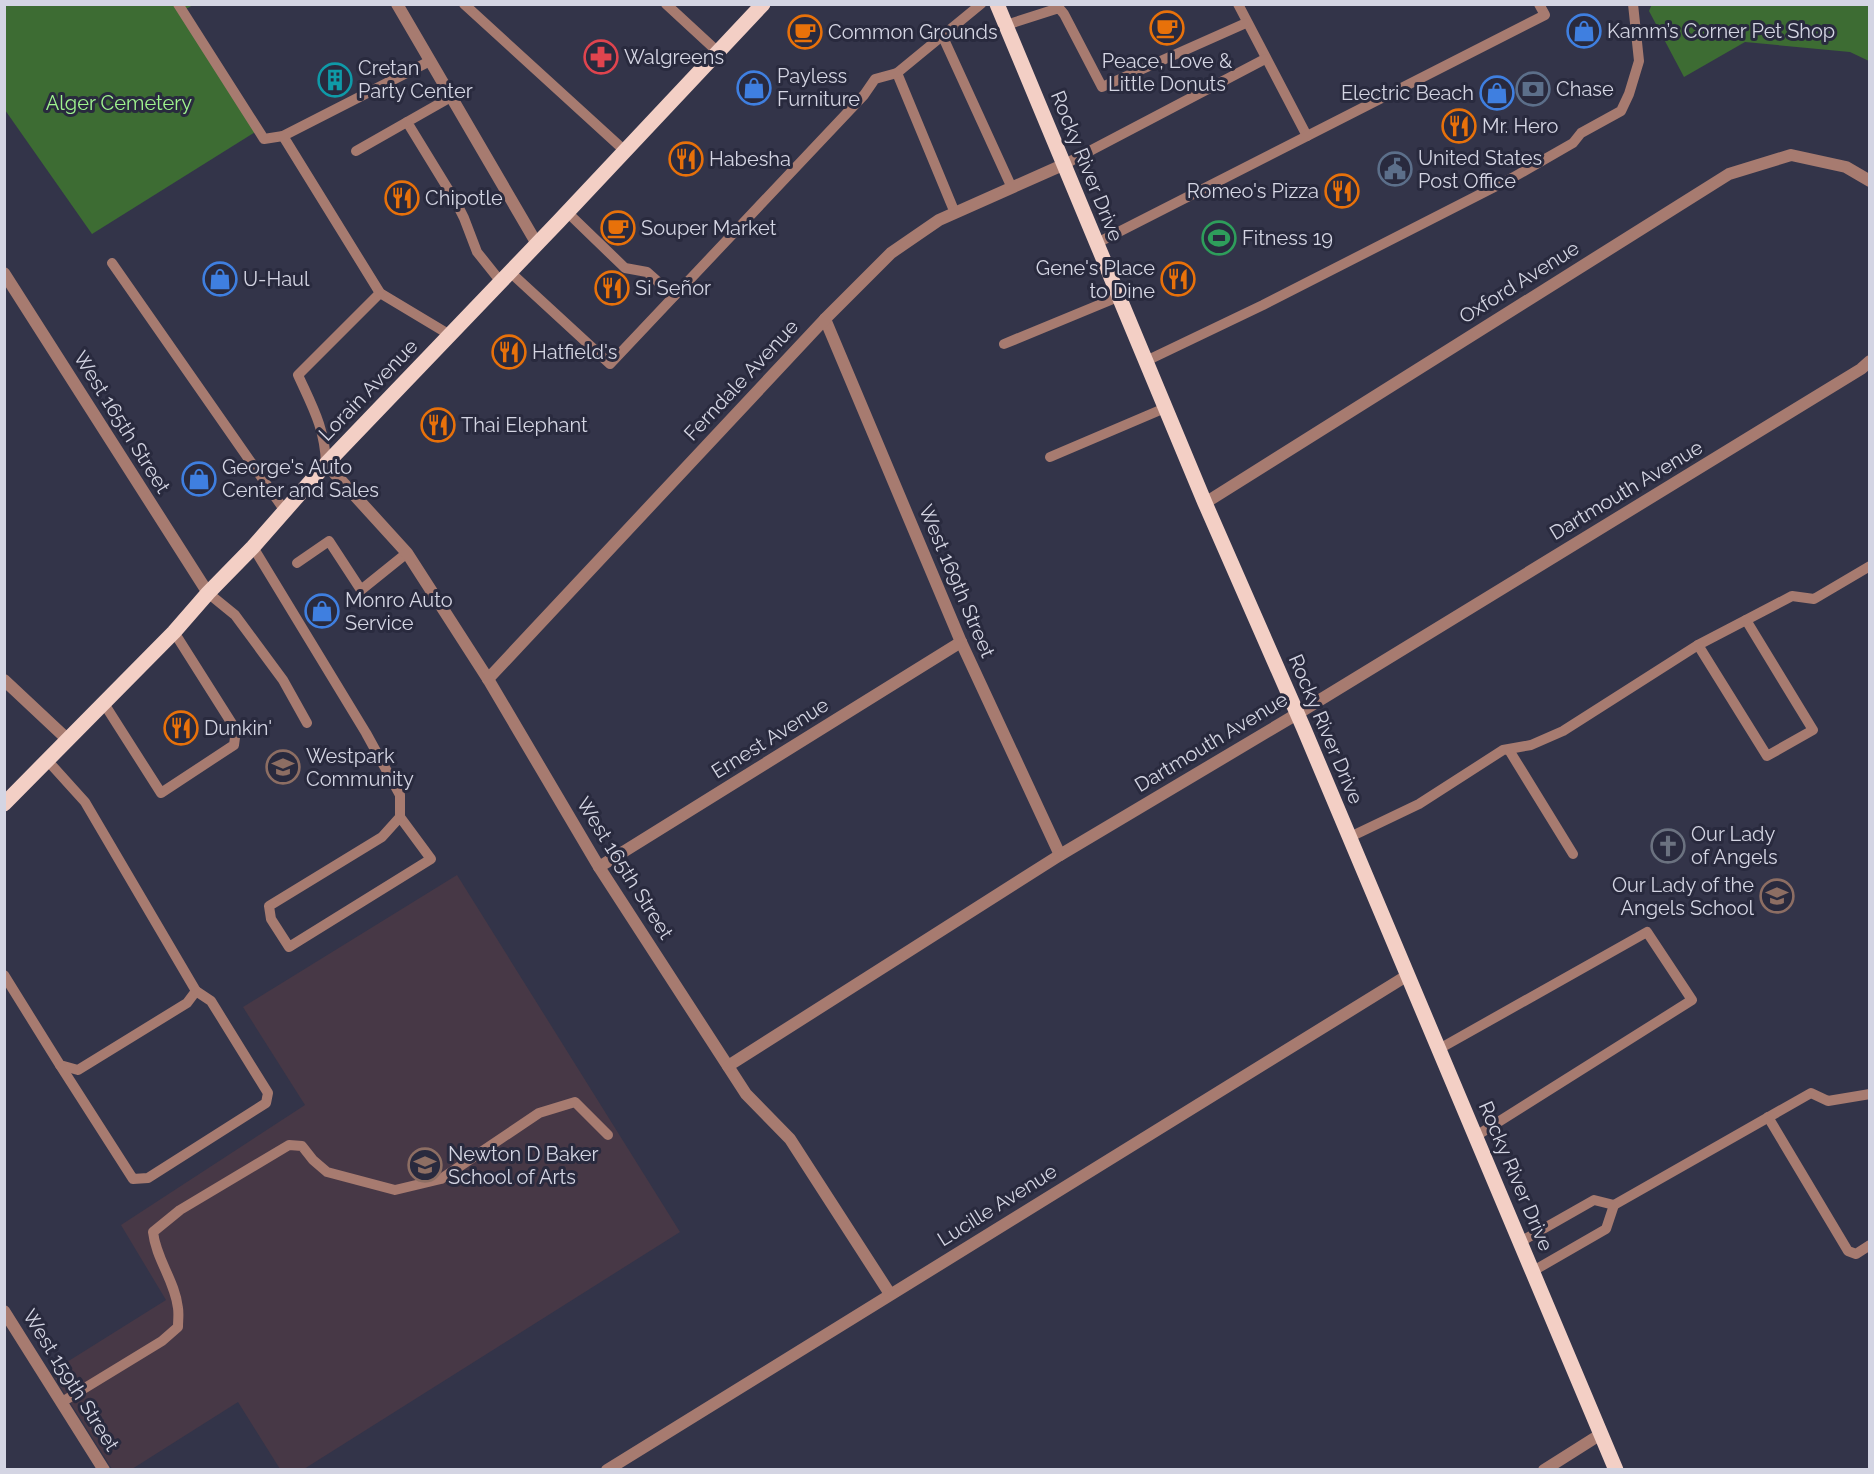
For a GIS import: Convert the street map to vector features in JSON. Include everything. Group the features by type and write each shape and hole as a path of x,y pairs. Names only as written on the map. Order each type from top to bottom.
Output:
{"main road":[{"name":"Lorain Avenue","path":"4,804 174,632 326,464 763,4"},
{"name":"Rocky River Drive","path":"997,4 1205,503 1350,837 1617,1470"}],"street":[{"path":"400,6 537,244"},
{"name":"Oxford Avenue","path":"1205,503 1729,174 1791,155 1846,167 1869,181"},
{"name":"Ferndale Avenue","path":"488,679 825,319 891,253 939,220 1065,164"},
{"name":"West 165th Street","path":"4,273 207,593"},
{"name":"West 169th Street","path":"825,319 961,642 1060,855"},
{"name":"Dartmouth Avenue","path":"728,1066 1060,855 1297,714 1861,369 1869,361"},
{"name":"West 165th Street","path":"326,464 407,553 488,679 599,867 746,1094 790,1139 890,1294"},
{"name":"Ernest Avenue","path":"599,867 961,642"},
{"path":"4,680 67,739"},
{"name":"Lucille Avenue","path":"607,1470 1408,975"},
{"name":"West 159th Street","path":"4,1311 104,1470"},
{"path":"1544,1470 1601,1434"}],"lane":[{"path":"178,4 264,139 283,136 430,61"},
{"path":"666,4 718,52"},
{"path":"407,122 456,202 477,252 610,364 864,95 875,79 897,73 981,4"},
{"path":"1238,4 1307,136"},
{"path":"1097,243 1545,15 1539,4"},
{"path":"1146,361 1263,305 1512,178 1573,143 1581,132 1621,111 1639,61 1633,4"},
{"path":"468,6 625,151"},
{"path":"1006,25 1062,6 1102,87 1246,23"},
{"path":"942,35 1012,188"},
{"path":"1065,164 1265,58"},
{"path":"897,73 955,213"},
{"path":"356,151 451,98"},
{"path":"283,136 380,293 450,335"},
{"path":"567,212 625,268 647,272 674,296"},
{"path":"112,263 285,511"},
{"path":"326,464 326,445 322,428 298,375 380,293"},
{"path":"1004,344 1118,297"},
{"path":"1050,457 1165,408"},
{"path":"297,563 329,541 361,590 407,553"},
{"path":"253,547 355,714 400,795 400,817 431,859 289,947 271,919 269,906 381,837 400,817"},
{"path":"1350,837 1419,804 1503,750 1531,745 1563,731 1698,645 1792,596 1814,599 1869,566"},
{"path":"207,593 235,615 283,680 307,723"},
{"path":"1698,645 1767,756 1813,730 1746,620"},
{"path":"103,702 160,793 234,745 236,730 174,632"},
{"path":"1509,750 1573,854"},
{"path":"4,975 133,1179 148,1178 266,1103 268,1093 211,1001 196,991 85,802 46,760"},
{"path":"1439,1049 1647,932 1692,1000 1476,1136"},
{"path":"60,1065 78,1070 188,1003 196,991"},
{"path":"1533,1271 1605,1229 1614,1205 1810,1092 1828,1101 1869,1094"},
{"path":"62,1402 162,1341 178,1327 178,1307 169,1277 155,1246 153,1232 180,1210 290,1145 302,1146 327,1172 395,1190 441,1179 539,1113 575,1102 608,1135"},
{"path":"1768,1117 1848,1251 1856,1254 1869,1245"},
{"path":"1520,1242 1594,1200 1614,1205"}],"shaded area":[{"name":"Newton D Baker School of Arts","path":"457,875 680,1232 304,1469 280,1469 238,1402 132,1469 112,1469 51,1372 166,1300 121,1225 305,1105 243,1007"}],"green space":[{"path":"1652,4 1869,5 1869,61 1850,52 1745,42 1684,77 1649,11"},
{"name":"Alger Cemetery","path":"4,5 193,5 186,9 260,129 92,234 5,110"}],"place":[{"name":"Peace, Love & Little Donuts","path":"1167,28"},
{"name":"Kamm’s Corner Pet Shop","path":"1584,31"},
{"name":"Common Grounds","path":"805,32"},
{"name":"Walgreens","path":"601,57"},
{"name":"Cretan Party Center","path":"335,80"},
{"name":"Payless Furniture","path":"754,88"},
{"name":"Chase","path":"1533,89"},
{"name":"Electric Beach","path":"1497,93"},
{"name":"Mr. Hero","path":"1459,126"},
{"name":"Habesha","path":"686,159"},
{"name":"United States Post Office","path":"1395,169"},
{"name":"Romeo's Pizza","path":"1342,191"},
{"name":"Chipotle","path":"402,198"},
{"name":"Souper Market","path":"618,228"},
{"name":"Fitness 19","path":"1219,238"},
{"name":"U-Haul","path":"220,279"},
{"name":"Gene's Place to Dine","path":"1178,279"},
{"name":"Si Señor","path":"612,288"},
{"name":"Hatfield's","path":"509,352"},
{"name":"Thai Elephant","path":"438,425"},
{"name":"George's Auto Center and Sales","path":"199,479"},
{"name":"Monro Auto Service","path":"322,611"},
{"name":"Dunkin'","path":"181,728"},
{"name":"Westpark Community","path":"283,767"},
{"name":"Our Lady of Angels","path":"1668,846"},
{"name":"Our Lady of the Angels School","path":"1777,896"},
{"name":"Newton D Baker School of Arts","path":"425,1165"}]}
